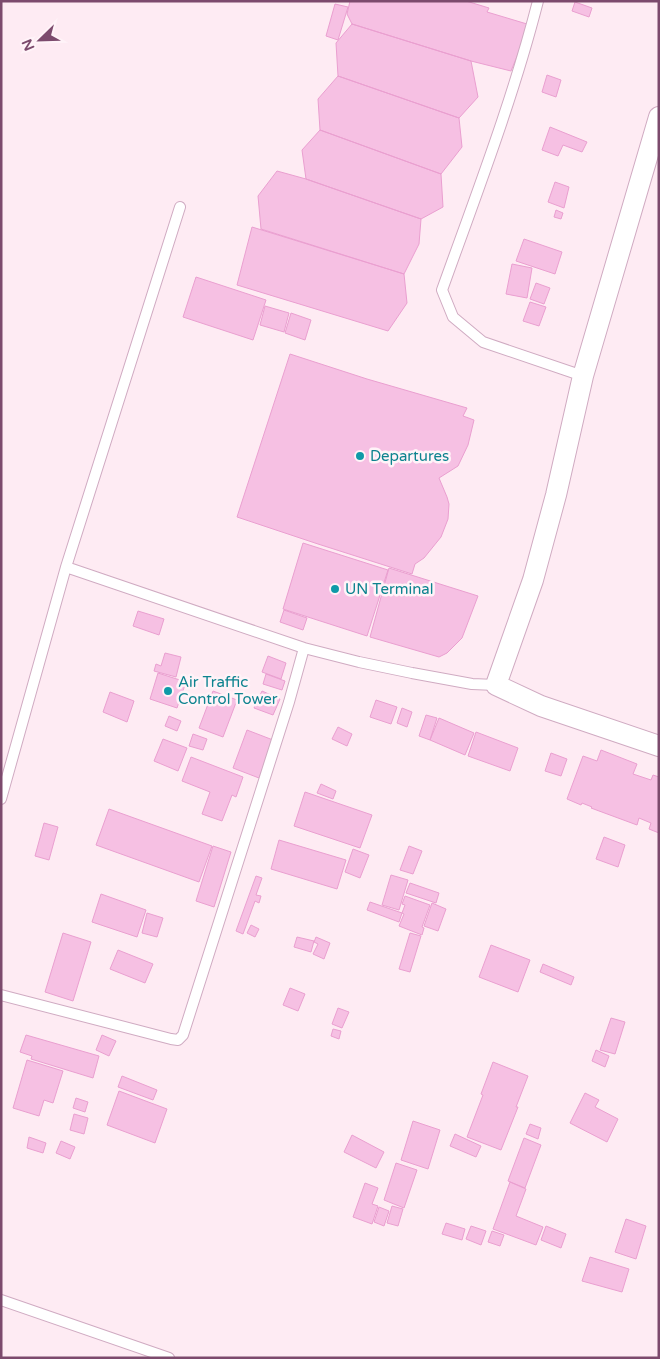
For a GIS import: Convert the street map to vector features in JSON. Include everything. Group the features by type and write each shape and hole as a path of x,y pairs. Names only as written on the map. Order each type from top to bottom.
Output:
{"street":[{"path":"659,117 582,376 556,495 533,580 496,685 541,706 659,746"}],"lane":[{"path":"538,1 530,32 500,124 442,290 453,317 483,342 582,376"},
{"path":"1,799 66,567 180,207"},
{"path":"66,567 304,648 412,673 472,684 496,685"},
{"path":"1,995 171,1039 178,1040 183,1035 289,702 304,648"},
{"path":"1,1300 169,1358"}],"building":[{"path":"350,1 466,1 489,8 487,12 527,24 527,32 511,71 471,61 352,24 347,14"},
{"path":"575,2 592,8 589,17 572,11"},
{"path":"335,4 348,7 338,40 326,36"},
{"path":"352,24 471,61 478,97 459,118 338,76 336,43"},
{"path":"547,75 561,80 556,97 542,92"},
{"path":"338,76 459,118 462,147 441,174 320,130 318,99"},
{"path":"550,127 587,142 582,152 563,145 558,156 542,150"},
{"path":"320,130 441,174 443,207 421,219 306,179 302,150"},
{"path":"277,171 306,179 421,219 419,244 404,274 261,229 258,196"},
{"path":"555,182 569,187 564,208 548,202"},
{"path":"556,210 563,213 561,219 554,217"},
{"path":"252,227 404,274 407,303 388,331 237,285"},
{"path":"524,239 562,252 555,274 516,261"},
{"path":"512,264 532,268 527,298 506,294"},
{"path":"196,277 266,300 253,340 183,317"},
{"path":"536,283 550,288 544,304 530,299"},
{"path":"530,302 546,307 539,326 523,321"},
{"path":"265,306 289,313 284,332 260,325"},
{"path":"291,313 311,320 305,340 285,333"},
{"name":"Departures","path":"290,354 467,408 463,416 474,420 468,445 458,466 439,478 449,504 448,519 441,537 424,558 415,564 412,574 237,517"},
{"name":"UN Terminal","path":"303,543 388,570 367,636 283,609"},
{"path":"389,568 478,596 462,638 447,653 439,657 370,637"},
{"path":"284,610 307,618 303,630 280,622"},
{"path":"138,611 164,619 159,635 133,626"},
{"path":"165,653 181,657 176,677 154,671 156,664 161,666"},
{"path":"268,656 286,663 281,679 262,672"},
{"name":"Air Traffic Control Tower","path":"158,673 186,682 177,708 150,699"},
{"path":"266,674 285,681 282,690 263,684"},
{"path":"213,691 237,700 223,737 199,728"},
{"path":"262,691 280,699 273,715 254,708"},
{"path":"110,692 134,701 127,722 103,712"},
{"path":"376,700 397,707 391,724 370,717"},
{"path":"402,708 412,712 407,727 397,723"},
{"path":"426,715 437,718 430,740 419,736"},
{"path":"169,716 181,721 177,731 165,726"},
{"path":"439,718 474,733 465,755 430,740"},
{"path":"338,727 352,734 347,746 332,739"},
{"path":"247,730 273,740 259,778 233,768"},
{"path":"476,732 518,748 510,771 468,756"},
{"path":"193,734 207,739 203,750 189,746"},
{"path":"163,739 187,748 178,771 154,761"},
{"path":"601,750 637,764 633,774 651,780 653,775 659,777 659,833 649,829 651,823 639,818 637,825 567,799 583,756 597,761"},
{"path":"551,753 567,759 561,776 545,771"},
{"path":"191,757 243,777 236,797 232,795 222,821 202,814 210,792 182,781"},
{"path":"321,784 336,791 333,799 317,793"},
{"path":"305,792 372,815 360,848 294,826"},
{"path":"109,809 212,846 199,882 96,845"},
{"path":"44,823 58,827 49,860 35,856"},
{"path":"604,837 625,845 618,867 596,859"},
{"path":"279,840 346,860 337,889 271,869"},
{"path":"213,846 231,852 214,907 196,901"},
{"path":"409,846 422,851 413,874 400,870"},
{"path":"353,849 369,855 360,878 345,872"},
{"path":"391,875 408,880 399,910 382,905"},
{"path":"256,876 262,878 256,895 261,896 259,903 255,901 243,934 236,931"},
{"path":"410,883 439,893 436,903 406,893"},
{"path":"101,894 146,910 137,937 92,922"},
{"path":"405,896 430,905 422,927 424,928 422,935 399,926 404,914 402,913 405,905 402,904"},
{"path":"370,902 402,913 399,922 367,910"},
{"path":"432,903 446,909 438,931 424,926"},
{"path":"147,913 163,918 157,937 142,933"},
{"path":"251,925 259,929 255,937 247,933"},
{"path":"63,933 91,942 73,1001 45,992"},
{"path":"410,933 421,936 410,972 399,969"},
{"path":"297,937 314,941 311,952 294,947"},
{"path":"316,937 330,943 324,959 313,954 318,944 314,942"},
{"path":"491,945 530,960 518,992 479,977"},
{"path":"118,950 153,964 145,983 110,969"},
{"path":"543,964 574,977 571,985 540,972"},
{"path":"290,988 305,994 298,1011 283,1005"},
{"path":"338,1008 349,1012 342,1028 332,1024"},
{"path":"611,1018 625,1022 615,1054 600,1050"},
{"path":"333,1029 341,1031 339,1039 331,1036"},
{"path":"26,1035 99,1056 93,1078 31,1059 32,1056 20,1052"},
{"path":"102,1035 116,1041 109,1056 96,1050"},
{"path":"596,1050 609,1056 605,1067 592,1061"},
{"path":"27,1060 63,1071 53,1103 44,1100 39,1116 13,1108"},
{"path":"493,1062 528,1076 501,1150 467,1137"},
{"path":"122,1076 157,1090 153,1100 118,1087"},
{"path":"119,1091 167,1109 155,1143 107,1125"},
{"path":"585,1093 599,1100 595,1107 618,1119 607,1142 570,1123"},
{"path":"76,1098 88,1102 85,1112 73,1108"},
{"path":"74,1114 88,1118 84,1134 70,1130"},
{"path":"413,1121 440,1130 428,1169 401,1160"},
{"path":"530,1124 541,1128 538,1139 526,1134"},
{"path":"455,1134 481,1146 476,1157 450,1146"},
{"path":"352,1135 384,1152 376,1168 344,1152"},
{"path":"29,1137 46,1143 43,1153 27,1148"},
{"path":"524,1138 541,1145 525,1188 508,1181"},
{"path":"61,1141 75,1147 70,1159 56,1153"},
{"path":"396,1163 417,1170 404,1208 384,1200"},
{"path":"510,1182 526,1189 516,1216 543,1227 536,1245 493,1229"},
{"path":"365,1183 378,1188 372,1204 378,1206 372,1224 353,1217"},
{"path":"392,1206 403,1209 398,1226 387,1223"},
{"path":"379,1207 389,1211 384,1226 374,1222"},
{"path":"626,1219 646,1226 636,1259 615,1252"},
{"path":"446,1223 465,1229 462,1240 442,1234"},
{"path":"471,1226 486,1231 481,1245 466,1239"},
{"path":"546,1226 566,1234 561,1248 541,1240"},
{"path":"492,1231 504,1235 500,1246 488,1242"},
{"path":"590,1257 629,1269 622,1292 582,1281"}],"place":[{"name":"Departures","path":"360,456"},
{"name":"UN Terminal","path":"335,589"},
{"name":"Air Traffic Control Tower","path":"168,691"}]}
